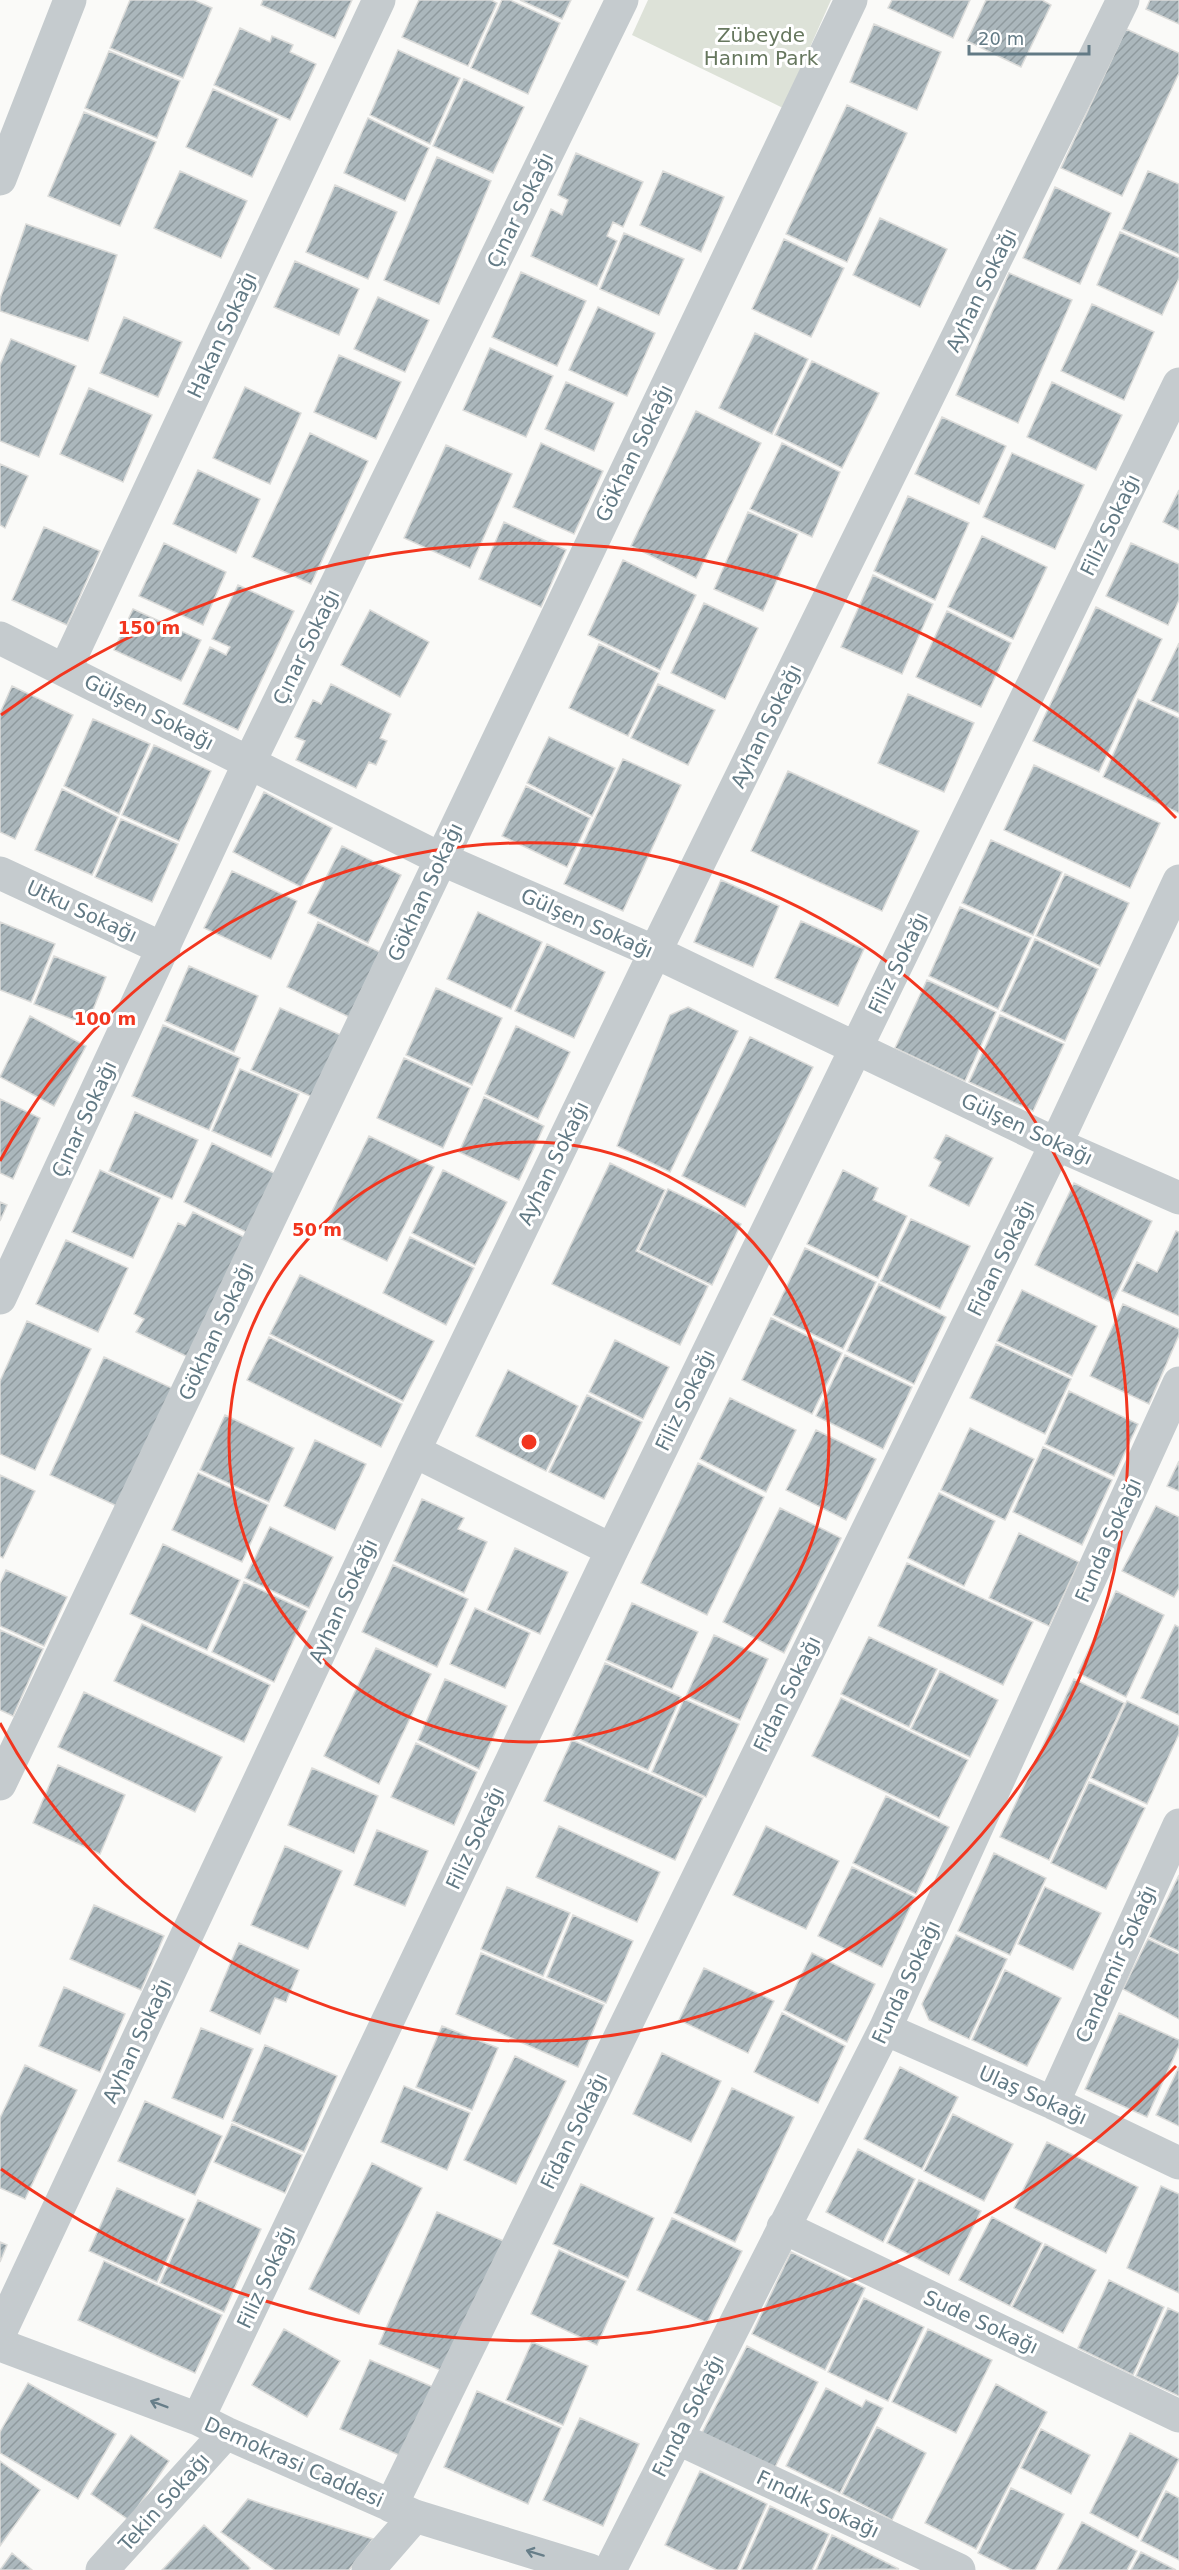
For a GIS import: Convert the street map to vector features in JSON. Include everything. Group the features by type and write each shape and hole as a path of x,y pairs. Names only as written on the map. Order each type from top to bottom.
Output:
{"street":[{"path":"0,178 70,0"},
{"name":"Hakan Sokağı","path":"65,670 379,0"},
{"name":"Çınar Sokağı","path":"0,1298 249,764 622,0"},
{"name":"Gökhan Sokağı","path":"0,1784 851,0"},
{"name":"Ayhan Sokağı","path":"2,2345 414,1451 655,952 1123,0"},
{"name":"Filiz Sokağı","path":"212,2426 612,1550 1179,384"},
{"name":"Gülşen Sokağı","path":"0,638 441,859 655,952 1056,1144 1179,1197"},
{"name":"Utku Sokağı","path":"0,873 164,949"},
{"name":"Fidan Sokağı","path":"368,2570 403,2511 1056,1144 1179,881"},
{"name":"Funda Sokağı","path":"610,2570 885,2029 1179,1383"},
{"path":"414,1451 612,1550"},
{"name":"Candemir Sokağı","path":"1053,2103 1177,1837"},
{"name":"Ulaş Sokağı","path":"885,2029 1053,2103 1179,2163"},
{"name":"Sude Sokağı","path":"783,2228 1179,2416"},
{"name":"Demokrasi Caddesi","path":"2,2345 212,2426 403,2511 590,2570"},
{"name":"Tekin Sokağı","path":"102,2570 212,2426"},
{"name":"Fındık Sokağı","path":"677,2438 959,2570"}],"green space":[{"name":"Zübeyde Hanım Park","path":"648,0 831,0 783,108 632,35"}],"building":[{"path":"130,0 194,0 212,8 183,78 110,48"},
{"path":"263,0 352,0 335,38 261,5"},
{"path":"419,0 491,0 497,3 468,66 402,37"},
{"path":"502,0 510,0 560,23 528,94 471,68"},
{"path":"520,0 571,0 562,19"},
{"path":"892,0 970,0 953,38 888,8"},
{"path":"986,0 1042,0 1051,5 1021,67 967,41"},
{"path":"1150,0 1179,0 1179,24 1146,9"},
{"path":"874,24 941,52 917,110 850,82"},
{"path":"240,28 270,42 272,36 293,45 290,52 316,64 290,120 214,85"},
{"path":"1126,29 1179,53 1179,73 1122,196 1061,168"},
{"path":"398,50 460,78 430,144 370,115"},
{"path":"109,51 180,81 157,138 85,108"},
{"path":"464,79 524,107 493,173 433,146"},
{"path":"213,89 278,119 252,177 186,147"},
{"path":"847,105 907,133 847,262 786,234"},
{"path":"84,112 156,142 120,226 48,196"},
{"path":"368,118 429,148 405,201 344,173"},
{"path":"576,153 643,182 623,227 613,222 607,236 617,241 597,286 531,256 551,209 562,215 568,200 558,195"},
{"path":"437,157 491,181 439,304 384,280"},
{"path":"180,171 247,201 221,258 154,228"},
{"path":"663,171 724,197 701,252 640,225"},
{"path":"1148,171 1179,184 1179,254 1122,229"},
{"path":"335,185 397,212 368,279 306,252"},
{"path":"1055,187 1111,213 1080,284 1023,258"},
{"path":"880,218 947,249 920,307 853,275"},
{"path":"26,224 117,255 88,341 0,311 0,299"},
{"path":"1120,232 1179,258 1179,278 1162,315 1097,285"},
{"path":"624,233 684,259 659,315 600,289"},
{"path":"784,239 844,268 811,337 752,309"},
{"path":"295,261 359,289 339,335 274,307"},
{"path":"521,272 586,301 557,366 492,337"},
{"path":"1009,273 1072,300 1018,423 956,395"},
{"path":"378,297 429,320 405,372 354,349"},
{"path":"1092,304 1154,332 1124,400 1061,371"},
{"path":"598,307 655,333 627,396 569,370"},
{"path":"124,317 182,342 158,397 100,373"},
{"path":"755,333 808,359 772,434 719,408"},
{"path":"11,339 76,366 39,457 0,441 0,365"},
{"path":"490,348 553,376 526,437 463,410"},
{"path":"339,355 401,382 376,439 314,412"},
{"path":"812,361 879,393 842,468 775,435"},
{"path":"566,382 614,403 594,451 545,429"},
{"path":"1052,382 1122,415 1096,470 1027,437"},
{"path":"245,387 301,413 270,484 213,458"},
{"path":"89,388 152,415 123,482 60,454"},
{"path":"696,411 761,443 696,578 631,546"},
{"path":"942,417 1006,446 979,504 915,474"},
{"path":"310,433 368,461 311,584 252,557"},
{"path":"541,443 603,471 574,534 513,507"},
{"path":"782,443 840,472 812,537 750,509"},
{"path":"446,445 512,474 470,568 404,538"},
{"path":"1012,453 1084,485 1055,549 983,517"},
{"path":"0,464 28,476 5,528 0,525"},
{"path":"198,470 260,499 236,553 173,524"},
{"path":"1179,490 1179,530 1163,522"},
{"path":"908,496 969,523 935,600 874,571"},
{"path":"748,512 798,534 763,611 714,589"},
{"path":"504,522 566,550 541,607 479,579"},
{"path":"44,527 100,551 67,625 12,600"},
{"path":"982,536 1047,567 1013,639 948,607"},
{"path":"164,543 226,572 203,625 139,596"},
{"path":"1131,543 1179,564 1179,600 1168,625 1106,596"},
{"path":"623,560 696,595 660,670 588,635"},
{"path":"873,575 933,604 902,674 841,647"},
{"path":"238,585 294,611 238,730 183,704 210,647 226,655 230,647 212,639"},
{"path":"704,603 758,628 725,699 671,673"},
{"path":"1096,607 1162,639 1099,772 1033,741"},
{"path":"133,609 201,640 181,681 114,650"},
{"path":"370,610 429,642 400,697 341,665"},
{"path":"947,611 1011,643 981,707 916,677"},
{"path":"1179,643 1179,713 1151,701"},
{"path":"599,644 659,673 628,736 569,708"},
{"path":"331,684 391,714 380,738 387,741 376,765 369,762 356,788 296,760 305,741 295,737 313,700 321,704"},
{"path":"658,684 715,710 688,765 631,738"},
{"path":"12,686 73,715 15,839 0,832 0,713"},
{"path":"908,694 974,723 944,792 878,763"},
{"path":"1138,699 1179,718 1179,813 1103,777"},
{"path":"93,719 150,744 119,814 64,786"},
{"path":"549,737 615,768 592,816 527,783"},
{"path":"154,745 211,771 179,841 122,815"},
{"path":"623,759 681,785 623,911 564,884"},
{"path":"1034,765 1160,823 1130,888 1004,830"},
{"path":"788,771 919,831 882,911 751,851"},
{"path":"526,786 590,818 567,867 502,836"},
{"path":"62,789 118,817 92,875 35,850"},
{"path":"264,792 332,828 301,887 233,852"},
{"path":"121,819 178,844 152,902 95,877"},
{"path":"991,840 1062,872 1033,935 962,903"},
{"path":"342,846 401,875 368,943 308,913"},
{"path":"232,871 297,901 271,959 204,928"},
{"path":"1065,874 1129,903 1100,966 1036,936"},
{"path":"721,880 779,906 753,967 694,942"},
{"path":"960,907 1031,938 998,1009 929,976"},
{"path":"478,912 542,942 511,1009 447,979"},
{"path":"801,921 864,949 838,1006 775,978"},
{"path":"0,922 55,944 31,1002 0,990"},
{"path":"318,922 380,952 349,1017 287,987"},
{"path":"1035,939 1098,969 1065,1041 1001,1011"},
{"path":"547,944 605,972 574,1038 515,1011"},
{"path":"54,956 106,977 87,1025 34,1004"},
{"path":"189,966 258,996 234,1052 165,1021"},
{"path":"927,980 996,1012 965,1081 895,1048"},
{"path":"436,988 502,1018 472,1085 406,1055"},
{"path":"688,1007 738,1031 670,1172 617,1146 670,1015"},
{"path":"280,1008 343,1036 315,1098 251,1070"},
{"path":"1000,1015 1064,1044 1033,1111 969,1082"},
{"path":"30,1016 86,1046 54,1106 0,1077"},
{"path":"163,1025 240,1058 209,1130 132,1096"},
{"path":"516,1026 570,1052 538,1119 485,1094"},
{"path":"750,1037 813,1067 745,1207 682,1176"},
{"path":"404,1058 470,1088 443,1148 377,1118"},
{"path":"240,1069 299,1094 271,1157 212,1131"},
{"path":"484,1097 544,1126 519,1180 459,1152"},
{"path":"0,1099 40,1118 13,1179 0,1173"},
{"path":"135,1112 198,1140 172,1199 109,1171"},
{"path":"946,1135 993,1158 969,1206 929,1186 941,1162 934,1158"},
{"path":"369,1136 434,1167 387,1261 323,1230"},
{"path":"212,1143 276,1174 248,1233 184,1202"},
{"path":"610,1163 665,1190 636,1251 708,1286 680,1345 552,1284"},
{"path":"100,1170 160,1198 133,1258 72,1232"},
{"path":"443,1170 507,1202 475,1265 412,1233"},
{"path":"843,1170 878,1188 873,1200 907,1216 878,1278 807,1244"},
{"path":"1074,1183 1152,1221 1112,1303 1035,1265"},
{"path":"668,1189 741,1224 712,1285 639,1250"},
{"path":"0,1202 7,1205 0,1221"},
{"path":"193,1212 246,1238 188,1357 136,1332 144,1319 134,1314 178,1223 185,1226"},
{"path":"911,1219 970,1246 940,1309 881,1281"},
{"path":"1176,1231 1179,1232 1179,1316 1122,1291 1137,1262 1157,1272"},
{"path":"410,1237 474,1268 446,1325 383,1293"},
{"path":"66,1240 128,1268 98,1332 36,1304"},
{"path":"805,1248 876,1282 843,1349 773,1315"},
{"path":"300,1275 434,1341 403,1401 270,1334"},
{"path":"879,1284 946,1317 914,1384 847,1351"},
{"path":"1022,1290 1097,1326 1072,1376 997,1341"},
{"path":"1123,1304 1179,1329 1179,1335 1149,1404 1090,1376"},
{"path":"771,1318 842,1353 812,1414 742,1380"},
{"path":"27,1321 91,1349 35,1470 0,1454 0,1381"},
{"path":"269,1337 402,1404 381,1447 247,1380"},
{"path":"615,1340 669,1367 643,1419 589,1392"},
{"path":"996,1344 1071,1379 1045,1434 970,1398"},
{"path":"845,1355 912,1387 883,1449 816,1416"},
{"path":"104,1357 174,1389 119,1507 50,1475"},
{"path":"508,1370 578,1406 546,1471 476,1436"},
{"path":"1069,1391 1138,1424 1114,1476 1045,1444"},
{"path":"587,1395 642,1422 604,1499 549,1472"},
{"path":"730,1398 796,1430 766,1492 700,1459"},
{"path":"225,1415 294,1448 269,1502 200,1470"},
{"path":"970,1428 1034,1459 1005,1520 941,1490"},
{"path":"816,1430 876,1459 846,1520 786,1490"},
{"path":"315,1440 366,1464 335,1530 284,1506"},
{"path":"1043,1447 1112,1480 1082,1545 1013,1512"},
{"path":"1179,1461 1179,1491 1167,1486"},
{"path":"698,1463 764,1497 707,1615 641,1583"},
{"path":"198,1473 268,1505 242,1562 172,1530"},
{"path":"0,1475 35,1491 3,1558 0,1556"},
{"path":"939,1493 995,1521 964,1586 908,1558"},
{"path":"422,1499 464,1518 458,1529 487,1542 464,1593 394,1561"},
{"path":"1156,1506 1179,1517 1179,1588 1174,1597 1122,1571"},
{"path":"780,1508 841,1538 784,1653 723,1622"},
{"path":"270,1527 333,1557 309,1608 245,1578"},
{"path":"1019,1533 1079,1562 1049,1626 989,1598"},
{"path":"163,1544 240,1580 207,1650 130,1614"},
{"path":"515,1548 568,1572 540,1634 487,1610"},
{"path":"907,1563 1033,1622 1003,1685 878,1626"},
{"path":"393,1565 468,1599 437,1667 362,1632"},
{"path":"6,1570 67,1597 44,1646 0,1626 0,1584"},
{"path":"244,1582 307,1611 274,1682 212,1652"},
{"path":"1116,1591 1164,1615 1126,1697 1078,1673"},
{"path":"632,1603 698,1632 672,1689 606,1660"},
{"path":"475,1608 530,1633 505,1688 450,1664"},
{"path":"142,1624 270,1685 244,1742 114,1681"},
{"path":"1175,1625 1179,1627 1179,1715 1141,1698"},
{"path":"0,1630 43,1649 13,1716 0,1710"},
{"path":"714,1635 768,1659 740,1720 686,1696"},
{"path":"869,1637 937,1669 909,1727 841,1694"},
{"path":"376,1648 431,1674 379,1784 324,1756"},
{"path":"605,1663 681,1697 648,1770 572,1736"},
{"path":"940,1671 998,1700 970,1757 911,1729"},
{"path":"445,1679 507,1706 479,1769 418,1740"},
{"path":"1074,1679 1124,1703 1049,1860 1000,1837"},
{"path":"84,1692 222,1757 195,1812 58,1747"},
{"path":"841,1698 968,1760 939,1818 812,1756"},
{"path":"684,1699 739,1724 706,1797 652,1772"},
{"path":"1127,1701 1179,1726 1179,1734 1147,1804 1091,1778"},
{"path":"572,1740 703,1798 675,1860 544,1801"},
{"path":"416,1743 477,1772 454,1825 391,1797"},
{"path":"58,1765 125,1795 100,1854 33,1823"},
{"path":"312,1768 378,1796 354,1853 288,1825"},
{"path":"1089,1782 1145,1808 1106,1889 1051,1863"},
{"path":"886,1796 949,1827 916,1894 853,1863"},
{"path":"559,1826 660,1872 637,1922 536,1877"},
{"path":"766,1826 839,1861 806,1929 733,1895"},
{"path":"377,1830 428,1851 405,1906 354,1885"},
{"path":"285,1846 342,1871 308,1949 251,1925"},
{"path":"994,1853 1046,1878 1010,1955 958,1931"},
{"path":"852,1867 915,1897 882,1967 818,1936"},
{"path":"1179,1875 1179,1951 1149,1937"},
{"path":"507,1887 570,1913 543,1976 481,1949"},
{"path":"1045,1887 1101,1913 1073,1970 1018,1944"},
{"path":"94,1905 164,1936 141,1990 70,1959"},
{"path":"573,1915 633,1941 606,2003 547,1977"},
{"path":"956,1935 1007,1959 969,2039 929,2020 922,2004"},
{"path":"1148,1939 1179,1954 1179,2019 1123,1989"},
{"path":"239,1943 299,1970 286,2002 275,1998 260,2034 210,2011"},
{"path":"481,1953 604,2005 578,2067 456,2014"},
{"path":"812,1953 875,1984 847,2042 784,2010"},
{"path":"704,1968 774,2001 748,2053 679,2020"},
{"path":"1005,1970 1061,1998 1027,2066 972,2040"},
{"path":"64,1987 125,2014 100,2072 39,2046"},
{"path":"782,2013 845,2046 818,2103 754,2072"},
{"path":"1119,2013 1179,2040 1179,2046 1147,2117 1085,2089"},
{"path":"442,2026 498,2048 472,2110 416,2087"},
{"path":"201,2028 253,2049 223,2119 172,2098"},
{"path":"265,2045 337,2076 304,2152 232,2121"},
{"path":"662,2053 721,2081 691,2142 633,2114"},
{"path":"515,2056 566,2081 516,2184 464,2160"},
{"path":"25,2065 77,2090 25,2199 0,2188 0,2118"},
{"path":"900,2067 958,2097 922,2169 864,2139"},
{"path":"1179,2067 1179,2126 1156,2115"},
{"path":"404,2086 470,2113 447,2170 381,2142"},
{"path":"732,2088 794,2117 735,2242 674,2213"},
{"path":"145,2101 222,2136 195,2195 118,2161"},
{"path":"953,2114 1013,2144 984,2201 924,2171"},
{"path":"232,2124 302,2155 285,2193 214,2162"},
{"path":"1047,2142 1138,2187 1106,2253 1014,2208"},
{"path":"858,2149 915,2179 883,2242 826,2212"},
{"path":"372,2163 422,2188 359,2314 309,2289"},
{"path":"919,2180 981,2211 949,2275 887,2243"},
{"path":"581,2184 654,2218 628,2278 553,2244"},
{"path":"1161,2186 1179,2194 1179,2293 1127,2268"},
{"path":"117,2188 185,2219 157,2282 89,2251"},
{"path":"198,2200 261,2229 224,2312 160,2283"},
{"path":"437,2212 508,2243 450,2374 379,2344"},
{"path":"992,2217 1042,2243 1010,2306 959,2280"},
{"path":"672,2218 742,2251 707,2323 637,2290"},
{"path":"0,2242 7,2245 0,2262"},
{"path":"1045,2244 1096,2270 1063,2333 1012,2307"},
{"path":"559,2250 626,2281 597,2345 531,2314"},
{"path":"791,2252 865,2288 825,2370 752,2334"},
{"path":"104,2261 222,2315 195,2373 78,2320"},
{"path":"1109,2280 1164,2307 1133,2375 1078,2348"},
{"path":"864,2298 924,2327 888,2401 828,2372"},
{"path":"1168,2308 1179,2313 1179,2396 1136,2376"},
{"path":"284,2329 340,2361 307,2417 252,2385"},
{"path":"928,2329 992,2360 956,2433 892,2402"},
{"path":"532,2342 588,2366 563,2425 506,2400"},
{"path":"747,2346 818,2382 774,2469 702,2433"},
{"path":"370,2360 440,2390 410,2460 340,2429"},
{"path":"28,2383 116,2434 78,2499 0,2453 0,2432"},
{"path":"996,2384 1047,2412 976,2549 925,2523"},
{"path":"826,2388 862,2407 866,2400 883,2408 840,2493 786,2466"},
{"path":"477,2391 561,2428 528,2504 444,2467"},
{"path":"580,2418 639,2444 603,2526 543,2500"},
{"path":"877,2427 926,2453 892,2520 842,2494"},
{"path":"1041,2429 1090,2455 1071,2494 1021,2468"},
{"path":"1130,2433 1179,2459 1138,2538 1090,2513"},
{"path":"131,2435 169,2461 129,2520 91,2494"},
{"path":"0,2461 40,2490 0,2546"},
{"path":"700,2471 767,2504 737,2570 717,2570 665,2545"},
{"path":"1011,2488 1064,2514 1035,2570 1012,2570 978,2553"},
{"path":"1166,2491 1179,2498 1179,2560 1141,2541"},
{"path":"248,2499 373,2539 349,2570 275,2570 221,2532"},
{"path":"770,2506 829,2534 812,2570 741,2570"},
{"path":"1082,2522 1137,2551 1127,2570 1057,2570"},
{"path":"204,2525 250,2568 248,2570 162,2570"},
{"path":"832,2535 899,2569 816,2570"},
{"path":"1141,2552 1176,2570 1131,2570"},
{"path":"12,2553 32,2570 0,2570"}]}
